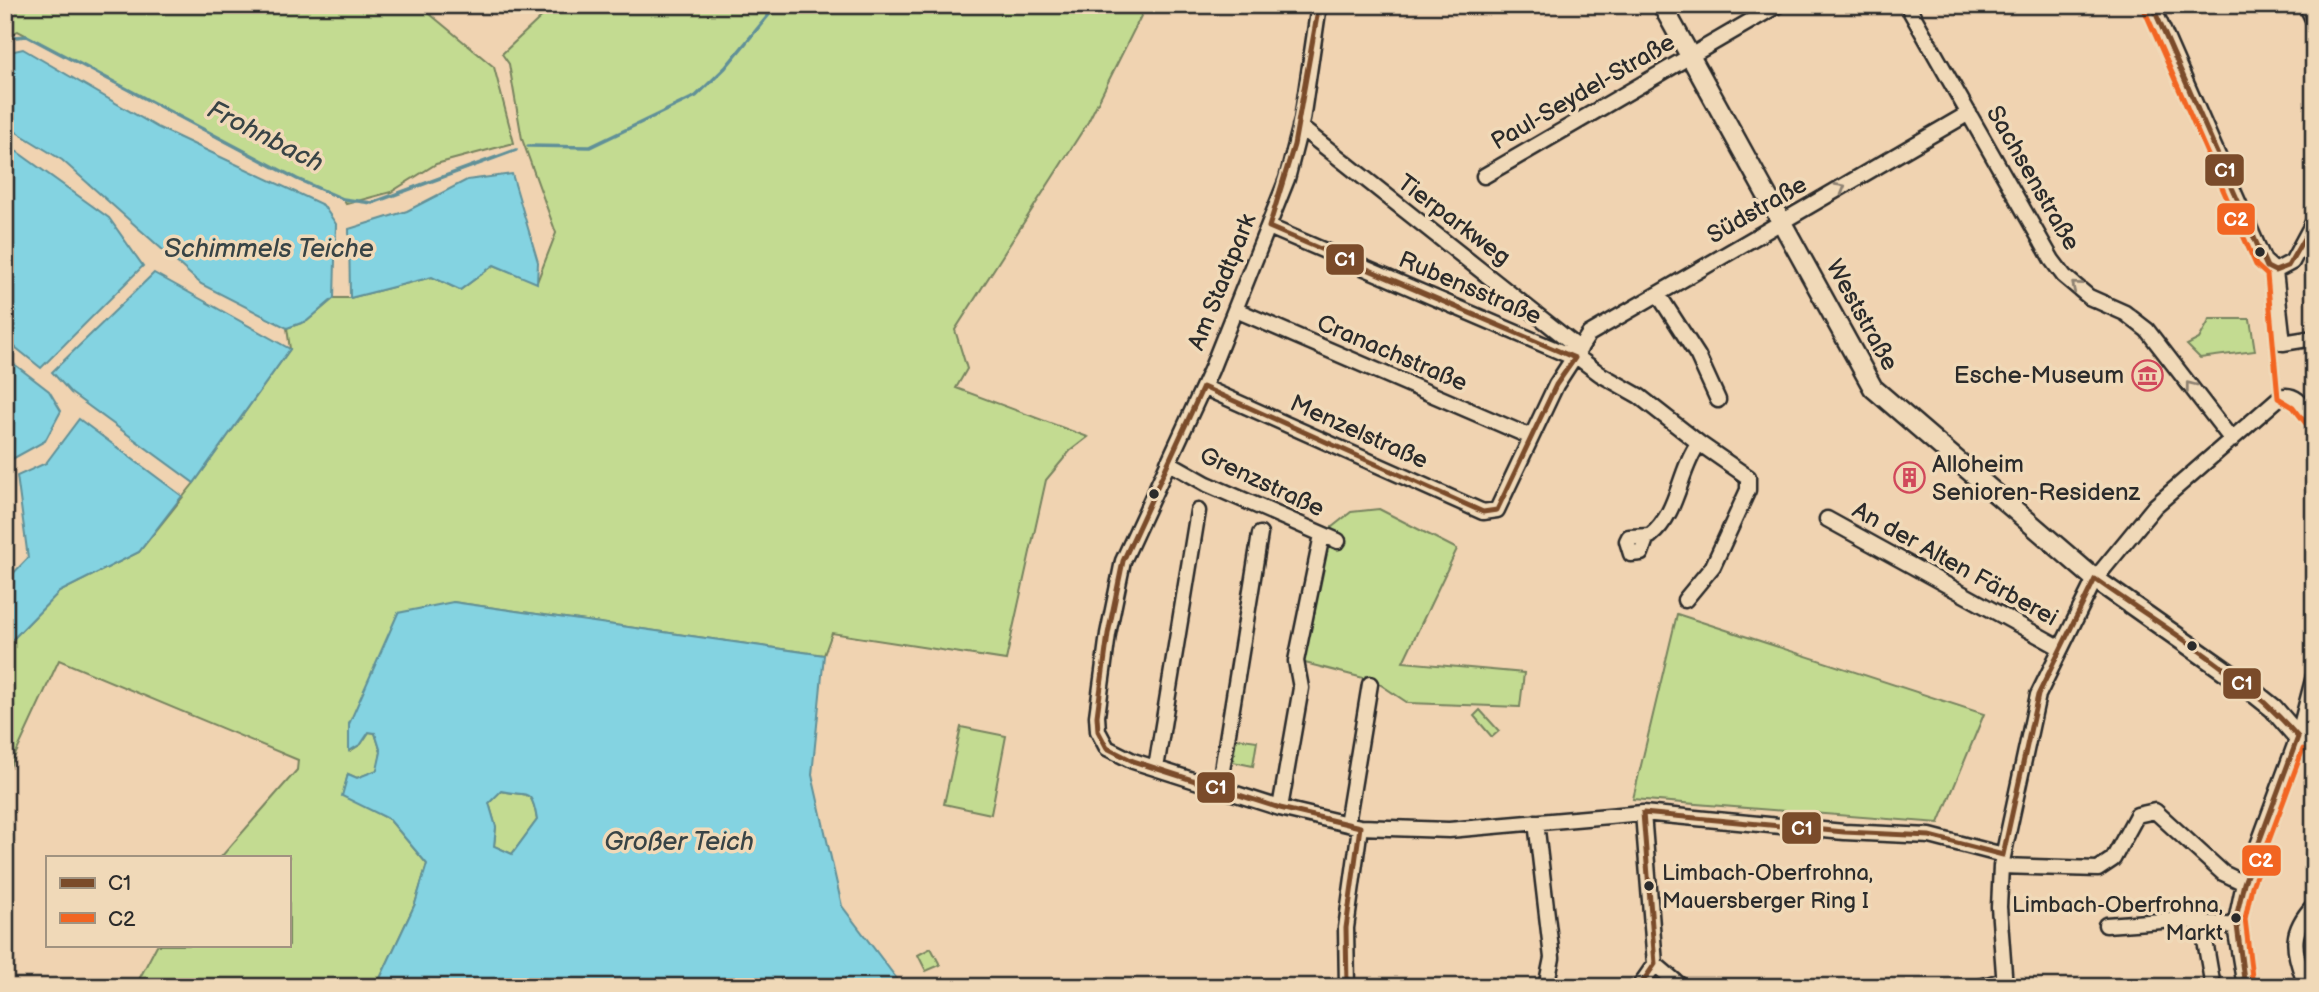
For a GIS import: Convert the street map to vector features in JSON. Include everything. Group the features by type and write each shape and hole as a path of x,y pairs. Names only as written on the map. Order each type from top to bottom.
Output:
{"main road":[{"name":"Weststraße","path":"1661,5 1873,388 2095,579 2234,677 2273,708 2306,741"}],"street":[{"name":"Am Stadtpark","path":"1319,5 1300,127 1287,179 1203,387 1123,561 1108,634 1097,716 1098,731 1107,748 1116,754 1219,789 1353,826 1449,830 1643,813 1844,832 1930,836 2002,860 2098,869 2113,859 2137,815 2155,811 2223,873 2244,883"},
{"name":"Paul-Seydel-Straße","path":"1484,176 1778,5"},
{"name":"Sachsenstraße","path":"1907,5 2064,276 2090,297 2125,313 2147,330 2232,440"},
{"path":"2152,5 2264,261 2275,271 2283,343 2314,338"},
{"path":"2306,5 2314,21"},
{"name":"Südstraße","path":"1497,510 1556,385 1589,334 1969,114"},
{"name":"Tierparkweg","path":"1300,127 1577,354"},
{"path":"2275,271 2292,262 2314,221"},
{"name":"Rubensstraße","path":"1269,227 1577,354"},
{"path":"1658,294 1698,356 1718,400"},
{"name":"Cranachstraße","path":"1236,310 1531,437"},
{"path":"1577,354 1600,374 1639,396 1748,477 1748,490 1713,566 1685,600"},
{"name":"Menzelstraße","path":"1203,387 1483,512 1497,510"},
{"path":"1980,987 2005,983 1998,907 2002,860 2038,695 2095,579 2155,506 2286,395 2298,400 2314,420"},
{"path":"1647,536 1660,528 1668,517 1685,465 1699,443"},
{"name":"Grenzstraße","path":"1168,462 1207,484 1338,541"},
{"path":"1156,768 1199,511"},
{"name":"An der Alten Färberei","path":"1827,519 2061,648"},
{"path":"1219,789 1260,534"},
{"path":"1280,808 1301,688 1296,661 1322,535"},
{"path":"2245,987 2235,926 2244,883 2306,741 2314,676"},
{"path":"1347,987 1346,928 1353,826 1370,684"},
{"path":"1639,987 1655,964 1643,813"},
{"path":"1536,822 1552,958 1546,987"},
{"path":"2306,987 2293,943 2301,919 2314,905"},
{"path":"2106,925 2176,920 2235,926"},
{"path":"2202,923 2213,987"},
{"path":"1655,964 1682,987"}],"green space":[{"path":"5,5 419,5 494,67 514,143 436,164 391,192 346,204 343,199 297,179 18,31 5,36"},
{"path":"554,5 1142,5 1145,8 1088,122 955,330 967,369 956,388 1088,437 1070,451 1046,480 1006,660 832,633 824,655 453,602 349,724 350,751 361,744 369,732 375,733 381,752 378,770 357,778 348,774 343,795 389,819 427,864 415,904 376,987 135,987 156,946 290,946 290,856 222,856 297,770 298,760 59,660 5,777 5,638 12,640 59,592 139,552 194,483 290,349 287,328 307,321 334,298 350,298 432,277 460,290 494,265 537,282 556,233 522,139 509,64 502,54"},
{"path":"2210,319 2250,319 2255,351 2200,358 2187,345 2199,339"},
{"path":"1379,509 1457,549 1403,662 1524,673 1520,707 1408,703 1375,681 1301,662 1322,535 1351,512"},
{"path":"1677,614 1984,714 1939,823 1633,799"},
{"path":"1480,710 1499,731 1492,737 1474,716"},
{"path":"961,727 1006,736 991,814 944,804"},
{"path":"1236,738 1257,741 1253,766 1233,762"},
{"path":"501,791 531,798 537,820 512,854 494,846 496,827 489,803"},
{"path":"931,948 940,965 926,971 918,955"}],"water":[{"name":"Schimmels Teiche","path":"23,49 157,127 323,205 336,224 334,298 307,321 287,328 201,284 62,160 5,125 5,53"},
{"name":"Schimmels Teiche","path":"5,143 109,218 143,266 41,368 5,339"},
{"name":"Schimmels Teiche","path":"512,174 538,262 537,283 494,265 460,290 432,277 350,298 349,229 407,211 467,180"},
{"name":"Schimmels Teiche","path":"154,273 290,349 194,483 71,393 52,372"},
{"path":"5,357 49,391 61,411 45,441 5,463"},
{"path":"79,419 182,496 139,552 59,592 12,640 5,638 5,582 28,558 17,476 46,463"},
{"name":"Großer Teich","path":"453,602 824,655 812,775 842,906 903,987 376,987 415,904 427,864 389,819 342,796 348,774 357,778 377,770 381,752 375,733 369,732 361,744 349,751 349,724 398,613","holes":["501,791 531,798 537,820 512,854 494,846 496,827 489,803"]}],"waterway":[{"name":"Frohnbach","path":"528,146 590,147 696,96 725,68 777,5"},
{"name":"Frohnbach","path":"5,38 27,36 297,179 343,199 372,203 516,150"}],"transit line":[{"name":"C1","path":"1319,5 1294,145 1269,227 1575,358 1556,385 1497,510 1483,512 1203,387 1123,561 1108,634 1097,716 1098,731 1107,748 1133,761 1280,808 1360,827 1346,928 1347,987"},
{"name":"C1","path":"2152,5 2267,267 2275,271 2288,266 2314,221"},
{"name":"C2","path":"2144,9 2256,265 2267,275 2278,398 2293,407 2307,425"},
{"name":"C1","path":"1639,987 1655,964 1643,813 1844,832 1930,836 2003,855 2038,695 2095,579 2227,671 2298,737 2244,883 2236,918 2245,987"},
{"name":"C2","path":"2253,985 2245,919 2252,886 2303,749 2310,753"}],"place":[{"name":"Esche-Museum","path":"2147,375"},
{"name":"Alloheim Senioren-Residenz","path":"1909,478"},
{"name":"Limbach-Oberfrohna, Mauersberger Ring I","path":"1649,886"},
{"name":"Limbach-Oberfrohna, Markt","path":"2236,918"}]}
